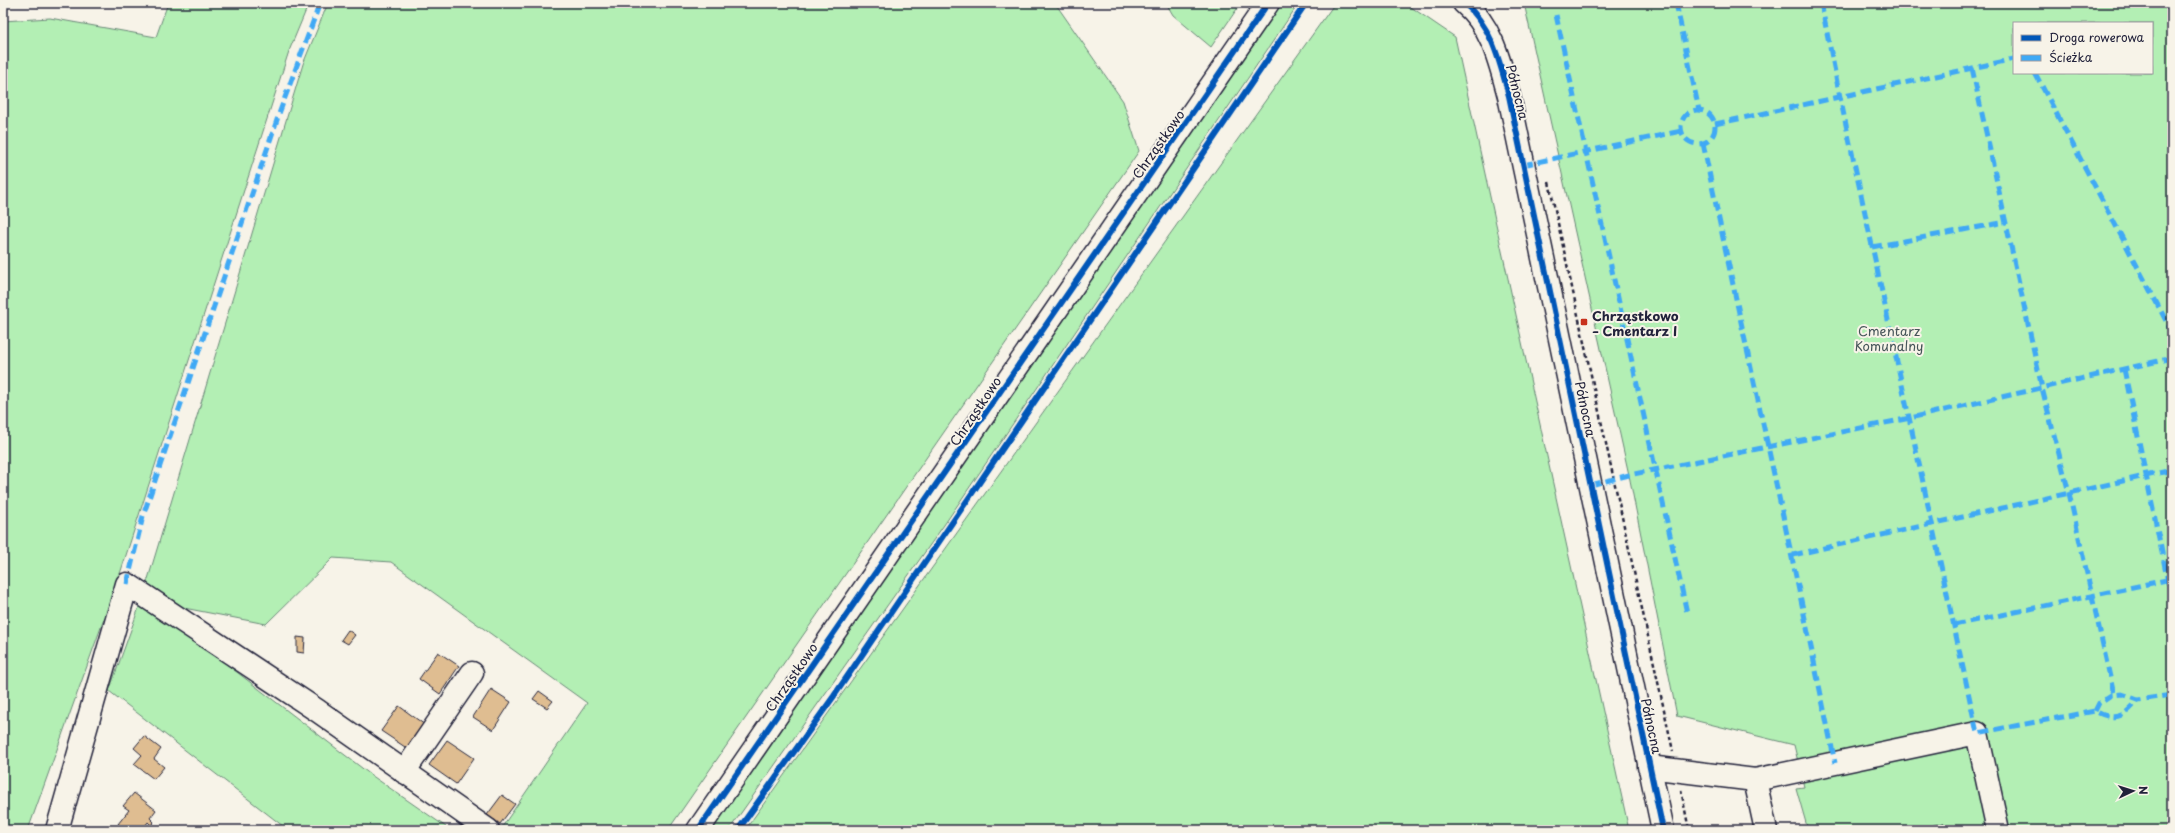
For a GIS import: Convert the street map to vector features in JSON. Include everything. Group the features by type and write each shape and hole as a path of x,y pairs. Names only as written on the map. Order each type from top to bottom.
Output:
{"street":[{"name":"Chrząstkowo","path":"698,830 1268,3"},
{"name":"Północna","path":"1464,3 1474,11 1490,36 1509,96 1663,830"},
{"path":"57,830 127,584 318,711 488,830"},
{"path":"404,772 472,673"},
{"path":"1649,767 1755,780 1977,733 1998,830"},
{"path":"1755,780 1766,830"}],"path":[{"path":"1547,175 1689,830"}],"green space":[{"path":"168,3 309,3 289,51 118,580 28,830 3,830 3,21 50,18 156,37"},
{"path":"328,3 1055,3 1123,101 1139,151 668,830 500,830 587,703 391,562 333,558 266,624 143,600 371,775 446,827 444,830 288,830 109,691 142,599 303,64"},
{"path":"1166,3 1241,3 1211,47 1173,15"},
{"path":"1279,3 1299,3 944,525 729,830 710,830 1016,389"},
{"path":"1335,3 1405,3 1455,37 1629,830 745,830"},
{"name":"Cmentarz Komunalny","path":"1524,3 2172,3 2172,830 1946,830 1944,823 1913,830 1808,830 1796,788 1804,787 1794,745 1677,716 1629,475"}],"building":[{"path":"348,630 355,635 348,644 341,640"},
{"path":"297,637 305,638 304,653 297,652"},
{"path":"438,652 459,666 440,694 419,679"},
{"path":"491,689 511,702 493,730 473,717"},
{"path":"539,691 553,701 547,708 533,699"},
{"path":"399,706 425,725 408,749 381,731"},
{"path":"144,736 161,749 154,759 164,767 154,779 134,764 142,755 134,748"},
{"path":"447,740 474,758 456,784 429,765"},
{"path":"134,793 156,810 150,818 154,822 151,825 148,822 142,830 126,830 118,824 129,810 123,806"},
{"path":"502,795 515,804 500,824 487,815"},
{"path":"1944,823 1946,830 1913,830"}],"marked path":[{"path":"127,584 143,516 280,111 320,3"},
{"path":"1676,3 1699,110"},
{"path":"1821,3 1977,733 2095,711 2109,716 2119,716 2124,714 2138,700"},
{"path":"1556,15 1687,613"},
{"path":"1715,124 2013,59"},
{"path":"1972,68 2042,388 2069,493 2114,695"},
{"path":"2036,74 2172,332"},
{"path":"1695,110 1701,110 1705,111 1712,117 1715,127 1714,134 1708,141 1701,144 1695,144 1691,143 1684,137 1681,130 1681,124 1682,120 1688,113 1695,110"},
{"path":"1523,165 1681,131"},
{"path":"1703,143 1835,763"},
{"path":"1872,247 2006,222"},
{"path":"1591,485 1629,475 1910,418 2172,358"},
{"path":"2124,369 2172,601"},
{"path":"1793,555 2172,470"},
{"path":"1954,625 2171,579"},
{"path":"2095,711 2099,703 2111,695 2122,694 2138,700 2172,695"}],"cycle path":[{"path":"698,830 1268,3"},
{"path":"738,830 834,696 1306,3"},
{"path":"1464,3 1474,12 1482,23 1494,46 1509,96 1663,830"}],"place":[{"name":"Chrząstkowo – Cmentarz I","path":"1584,322"}]}
